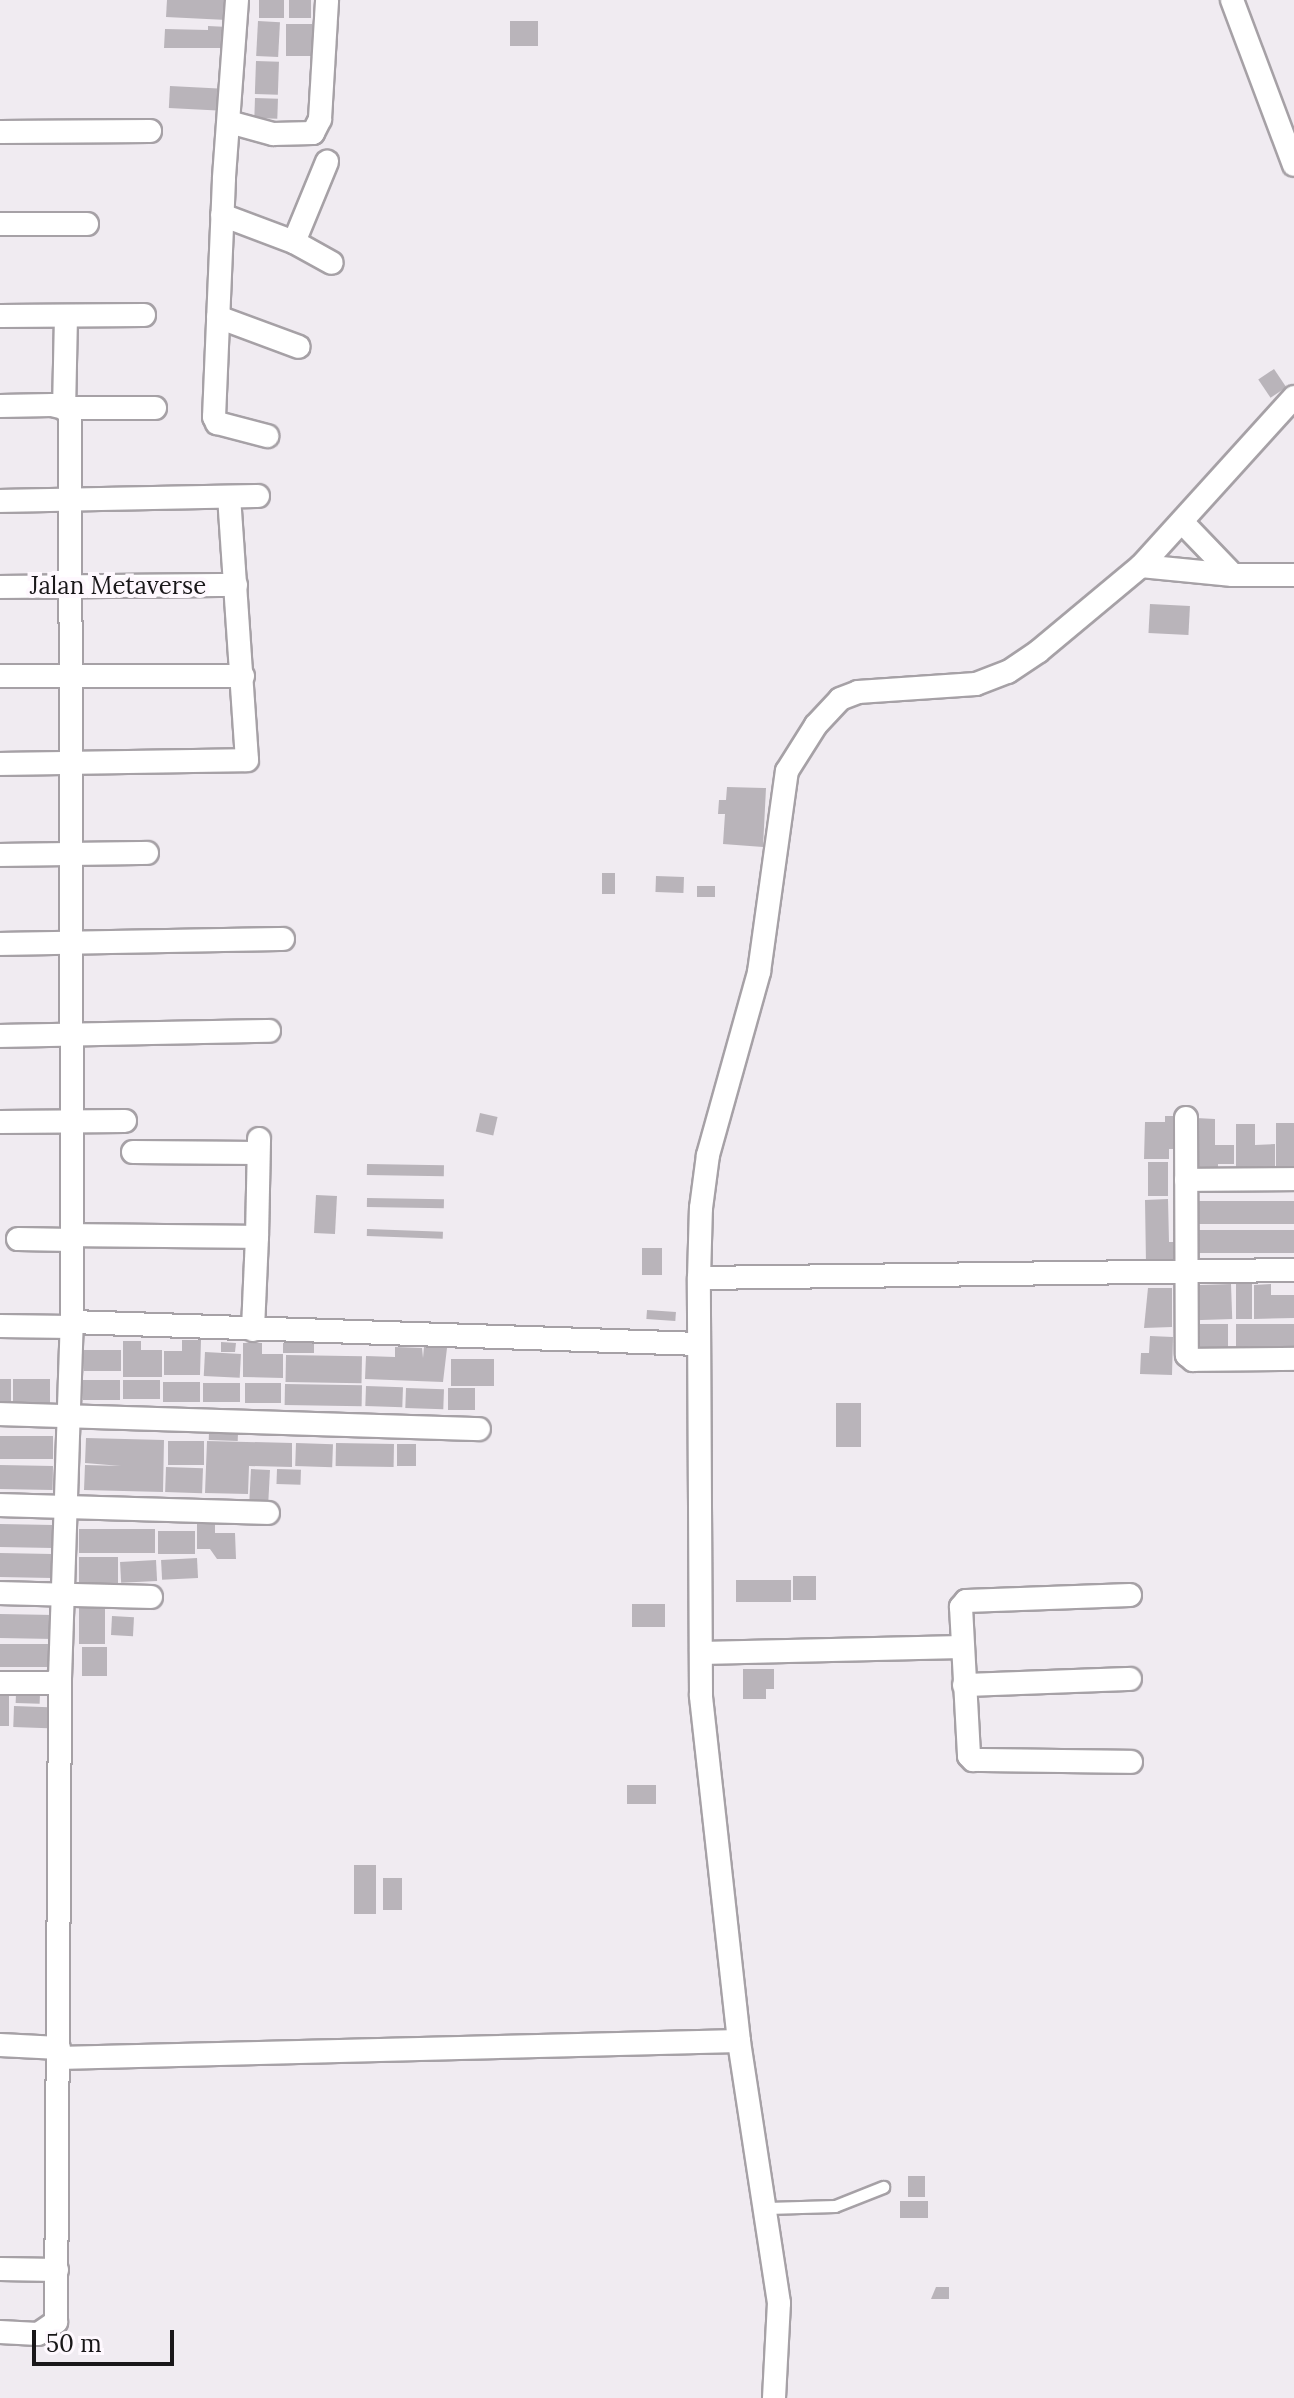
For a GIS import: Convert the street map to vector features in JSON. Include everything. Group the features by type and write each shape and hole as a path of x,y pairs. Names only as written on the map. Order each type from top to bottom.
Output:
{"street":[{"path":"237,0 222,215 214,417 217,423 267,436"},
{"path":"229,122 273,134 313,133 320,119 327,0"},
{"path":"1232,0 1292,154"},
{"path":"0,132 150,131"},
{"path":"294,242 327,162"},
{"path":"222,215 294,242 332,263"},
{"path":"0,224 87,224"},
{"path":"0,316 144,315"},
{"path":"0,2332 38,2334 56,2322 60,1676 66,1415 72,1324 70,415 64,408 66,316"},
{"path":"218,317 299,347"},
{"path":"774,2398 779,2303 767,2208 739,2041 701,1696 699,1278 701,1208 708,1155 759,972 787,771 816,725 840,699 858,692 976,684 1008,672 1039,651 1141,566 1294,397"},
{"path":"0,406 155,408"},
{"path":"0,501 258,496"},
{"path":"0,764 247,760 229,498"},
{"path":"1183,523 1233,575"},
{"path":"1141,566 1233,575 1294,575"},
{"name":"Jalan Metaverse","path":"0,587 236,585"},
{"path":"0,676 243,676"},
{"path":"0,855 147,853"},
{"path":"0,944 283,939"},
{"path":"0,1036 269,1031"},
{"path":"1186,1118 1185,1348 1193,1360 1294,1359"},
{"path":"0,1122 125,1121"},
{"path":"133,1152 258,1146 253,1330"},
{"path":"1186,1180 1294,1179"},
{"path":"18,1239 257,1237"},
{"path":"699,1278 1294,1270"},
{"path":"0,1326 72,1324 699,1344"},
{"path":"0,1414 479,1429"},
{"path":"0,1505 268,1513"},
{"path":"0,1593 151,1597"},
{"path":"1130,1595 966,1601 961,1607 969,1756 973,1760 1131,1762"},
{"path":"701,1653 962,1647"},
{"path":"0,1683 51,1683 60,1676"},
{"path":"964,1685 1130,1679"},
{"path":"0,2045 59,2053 739,2041"},
{"path":"0,2269 57,2270"}],"lane":[{"path":"767,2208 835,2206 883,2187"}],"building":[{"path":"167,0 227,0 227,20 166,17"},
{"path":"259,0 284,0 284,18 259,18"},
{"path":"289,0 311,0 311,18 289,18"},
{"path":"258,21 280,22 278,57 256,56"},
{"path":"510,21 538,21 538,46 510,46"},
{"path":"286,24 312,24 312,56 286,56"},
{"path":"208,26 228,27 228,48 164,48 165,29 208,30"},
{"path":"256,61 279,62 278,95 255,94"},
{"path":"170,86 228,89 227,111 169,108"},
{"path":"255,98 278,99 277,119 254,118"},
{"path":"1274,369 1286,387 1271,398 1258,380"},
{"path":"1150,604 1190,606 1188,635 1148,633"},
{"path":"727,787 766,788 763,847 723,844 725,814 718,814 719,800 726,800"},
{"path":"602,873 615,873 615,894 602,894"},
{"path":"656,876 684,877 683,893 655,892"},
{"path":"697,886 715,886 715,897 697,897"},
{"path":"480,1113 498,1117 493,1136 476,1132"},
{"path":"1165,1116 1180,1116 1179,1149 1169,1149 1169,1159 1144,1159 1145,1122 1165,1122"},
{"path":"1196,1118 1215,1119 1215,1145 1234,1145 1234,1164 1218,1164 1218,1174 1195,1173"},
{"path":"1276,1123 1294,1123 1294,1168 1276,1168"},
{"path":"1236,1124 1255,1124 1255,1145 1275,1144 1275,1167 1236,1167"},
{"path":"1148,1162 1168,1162 1168,1196 1148,1196"},
{"path":"367,1164 444,1165 444,1176 367,1175"},
{"path":"316,1195 337,1196 335,1234 314,1233"},
{"path":"367,1198 444,1199 444,1208 367,1207"},
{"path":"1168,1199 1169,1242 1183,1242 1183,1263 1146,1264 1145,1200"},
{"path":"1194,1201 1294,1201 1294,1224 1194,1224"},
{"path":"367,1229 443,1232 443,1239 367,1236"},
{"path":"1196,1230 1294,1230 1294,1253 1196,1253"},
{"path":"642,1248 662,1248 662,1275 642,1275"},
{"path":"1231,1284 1232,1319 1194,1320 1193,1285"},
{"path":"1236,1284 1252,1284 1252,1319 1236,1319"},
{"path":"1271,1284 1271,1295 1294,1295 1294,1318 1254,1319 1254,1285"},
{"path":"1148,1288 1172,1288 1172,1327 1144,1328"},
{"path":"647,1310 676,1312 675,1321 646,1319"},
{"path":"1193,1324 1228,1324 1228,1348 1193,1348"},
{"path":"1236,1324 1294,1324 1294,1348 1236,1348"},
{"path":"1150,1336 1173,1337 1172,1375 1140,1374 1141,1353 1149,1353"},
{"path":"182,1340 201,1340 200,1375 164,1375 164,1351 182,1351"},
{"path":"123,1341 141,1341 141,1350 162,1350 162,1377 123,1377"},
{"path":"221,1342 236,1343 235,1352 221,1352"},
{"path":"243,1343 262,1343 262,1354 283,1354 283,1378 243,1377"},
{"path":"283,1343 314,1343 314,1353 283,1353"},
{"path":"395,1347 422,1348 423,1358 424,1347 447,1348 443,1382 365,1379 366,1356 395,1357"},
{"path":"84,1350 121,1350 121,1371 84,1371"},
{"path":"205,1352 241,1354 240,1378 204,1376"},
{"path":"286,1355 362,1356 362,1383 286,1382"},
{"path":"451,1359 494,1359 494,1386 451,1386"},
{"path":"0,1379 11,1379 11,1403 0,1403"},
{"path":"13,1379 50,1379 50,1403 13,1403"},
{"path":"83,1380 120,1380 120,1400 83,1400"},
{"path":"123,1380 160,1380 160,1399 123,1399"},
{"path":"163,1382 200,1382 200,1402 163,1402"},
{"path":"203,1383 240,1383 240,1402 203,1402"},
{"path":"245,1383 281,1383 281,1403 245,1403"},
{"path":"285,1384 362,1385 362,1406 285,1405"},
{"path":"366,1386 403,1387 402,1407 365,1406"},
{"path":"406,1388 444,1389 443,1409 405,1408"},
{"path":"448,1388 475,1388 475,1410 448,1410"},
{"path":"836,1403 861,1403 861,1447 836,1447"},
{"path":"209,1432 238,1433 238,1441 209,1440"},
{"path":"0,1436 53,1436 53,1459 0,1459"},
{"path":"86,1438 164,1440 163,1492 84,1490 85,1465 121,1466 85,1463"},
{"path":"168,1441 204,1441 204,1465 168,1465"},
{"path":"207,1441 292,1443 292,1467 249,1466 248,1494 205,1493"},
{"path":"296,1443 333,1444 332,1467 295,1466"},
{"path":"336,1443 394,1444 394,1467 336,1466"},
{"path":"397,1444 416,1444 416,1466 397,1466"},
{"path":"0,1465 53,1466 53,1490 0,1489"},
{"path":"166,1467 203,1468 202,1493 165,1492"},
{"path":"251,1469 270,1470 268,1505 249,1504"},
{"path":"277,1469 301,1470 300,1485 276,1484"},
{"path":"0,1524 53,1525 53,1548 0,1547"},
{"path":"197,1524 215,1524 215,1533 235,1533 236,1559 217,1559 210,1549 197,1549"},
{"path":"79,1529 155,1529 155,1553 79,1553"},
{"path":"158,1531 195,1531 195,1554 158,1554"},
{"path":"0,1553 52,1554 52,1578 0,1577"},
{"path":"79,1557 118,1557 118,1584 79,1584"},
{"path":"197,1558 198,1578 162,1580 161,1560"},
{"path":"156,1560 157,1581 121,1583 120,1562"},
{"path":"793,1576 816,1576 816,1600 793,1600"},
{"path":"736,1580 791,1580 791,1602 736,1602"},
{"path":"632,1604 665,1604 665,1627 632,1627"},
{"path":"79,1607 105,1607 105,1644 79,1644"},
{"path":"0,1614 54,1615 54,1639 0,1638"},
{"path":"112,1616 134,1617 133,1636 111,1635"},
{"path":"0,1644 54,1644 54,1667 0,1667"},
{"path":"82,1647 107,1647 107,1676 82,1676"},
{"path":"743,1669 774,1669 774,1689 766,1689 766,1699 743,1699"},
{"path":"16,1693 40,1694 40,1704 16,1703"},
{"path":"0,1695 9,1695 9,1726 0,1726"},
{"path":"14,1706 49,1707 48,1728 13,1727"},
{"path":"627,1785 656,1785 656,1804 627,1804"},
{"path":"354,1865 376,1865 376,1914 354,1914"},
{"path":"383,1878 402,1878 402,1910 383,1910"},
{"path":"908,2176 925,2176 925,2197 908,2197"},
{"path":"900,2201 928,2201 928,2218 900,2218"},
{"path":"936,2287 949,2287 949,2299 931,2299"}]}
